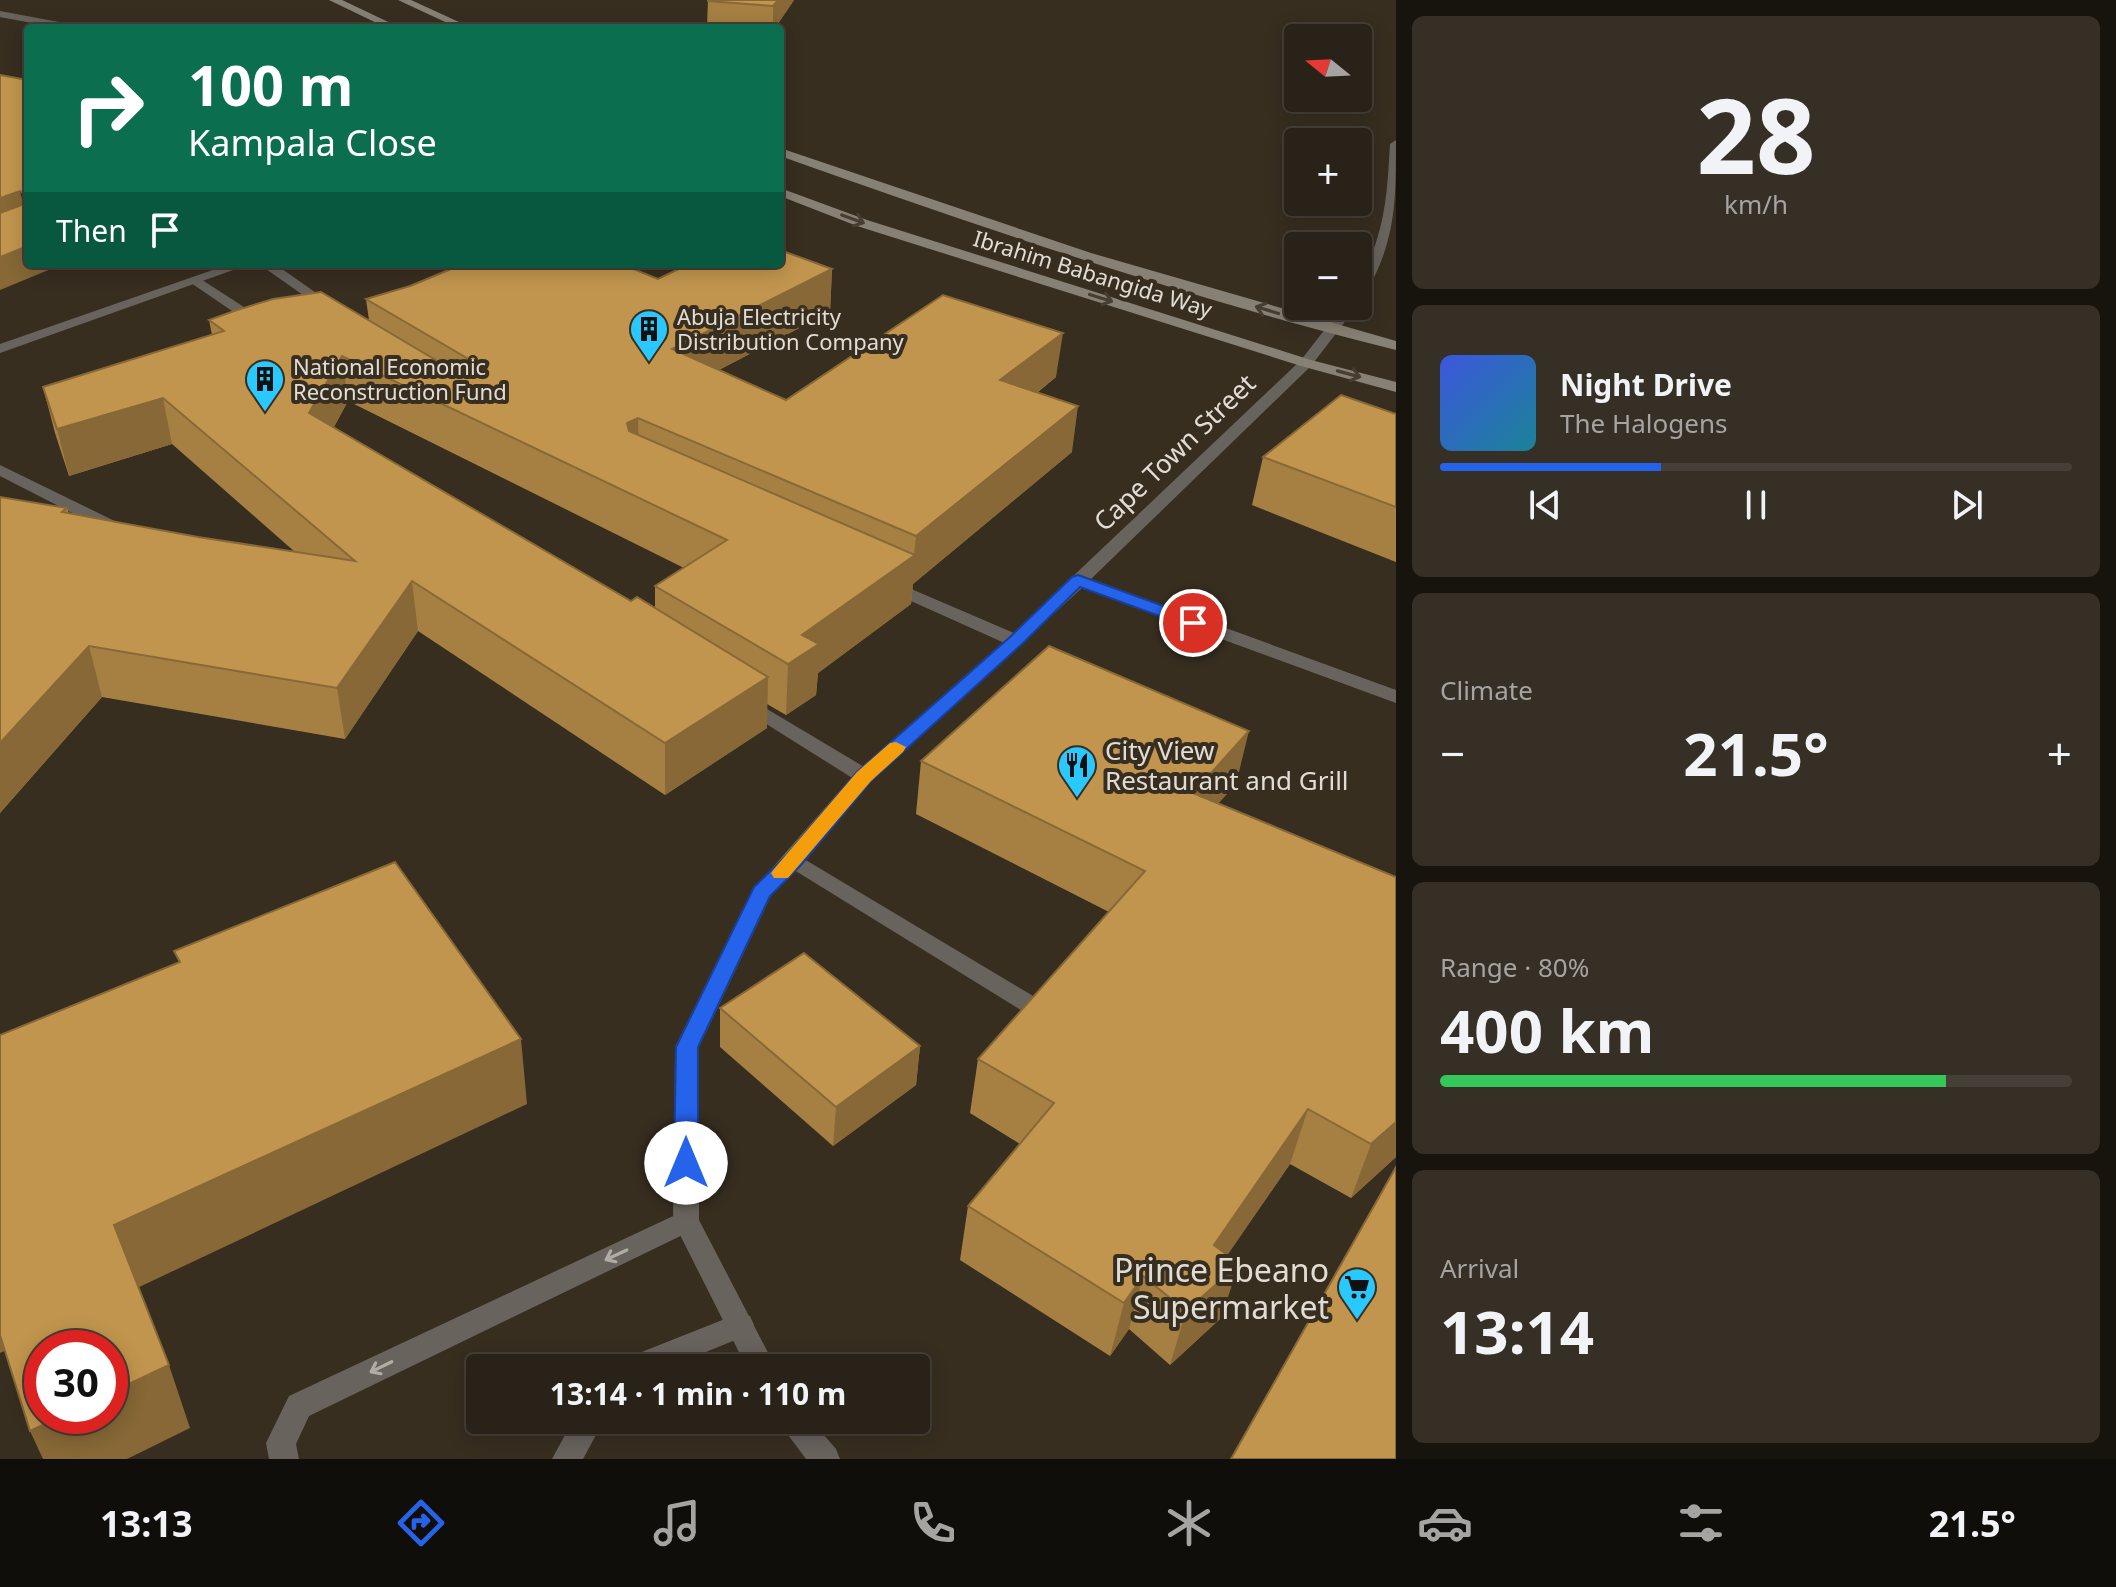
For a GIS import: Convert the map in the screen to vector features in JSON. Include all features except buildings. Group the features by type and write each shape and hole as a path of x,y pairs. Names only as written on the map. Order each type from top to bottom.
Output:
{"main road":[{"path":"334,0 387,24"},
{"path":"403,0 458,24"},
{"name":"Ibrahim Babangida Way","path":"784,153 1106,261 1396,346"},
{"name":"Ibrahim Babangida Way","path":"784,194 862,223 1306,363 1396,387"}],"street":[{"path":"0,14 54,24"},
{"path":"1372,273 1379,262 1392,210 1396,144"},
{"path":"0,349 231,268"},
{"path":"272,268 343,316 330,327"},
{"path":"196,280 271,331 267,337"},
{"name":"Cape Town Street","path":"686,1221 687,1047 762,892 794,860 864,776 1016,641 1306,363 1340,320"},
{"path":"0,470 134,538"},
{"path":"870,576 1016,641"},
{"path":"1078,580 1396,697"},
{"path":"732,694 864,776"},
{"path":"794,860 1042,1012"},
{"path":"284,1459 281,1443 299,1406 686,1221 755,1354"},
{"path":"669,1354 740,1325"},
{"path":"567,1459 581,1434"},
{"path":"804,1434 825,1459"}],"slow traffic":[{"path":"781,873 864,776 896,747"}],"place":[{"name":"Abuja Electricity Distribution Company","path":"649,363"},
{"name":"National Economic Reconstruction Fund","path":"265,413"},
{"name":"City View Restaurant and Grill","path":"1077,799"},
{"name":"Prince Ebeano Supermarket","path":"1357,1321"}],"route":[{"path":"686,1163 687,1047 762,892 794,860 864,776 1016,641 1078,580 1193,623"}]}
